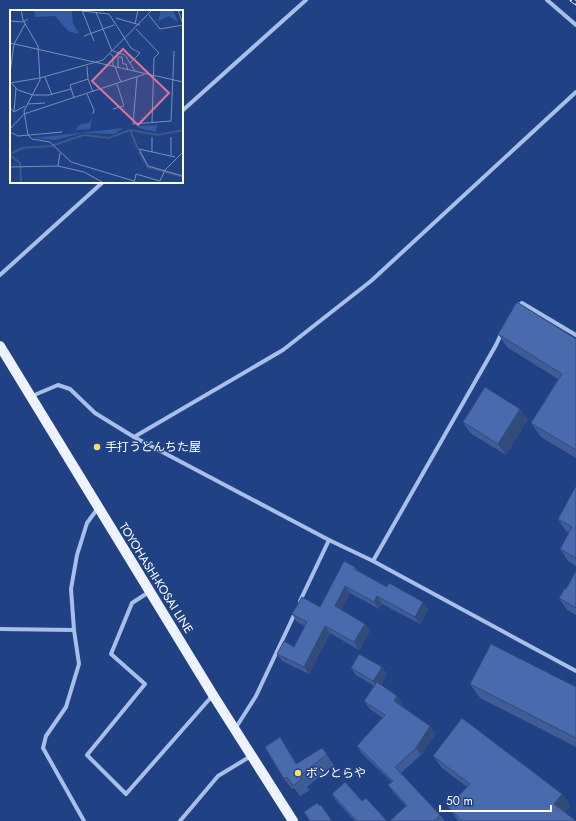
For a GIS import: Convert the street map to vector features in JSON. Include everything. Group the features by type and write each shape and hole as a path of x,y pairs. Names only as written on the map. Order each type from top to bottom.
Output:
{"main road":[{"name":"TOYOHASHI-KOSAI LINE","path":"0,346 213,695 293,821"}],"street":[{"path":"183,110 306,0"},
{"path":"547,0 576,25"},
{"path":"134,437 283,350 371,281 576,92"},
{"path":"0,275 102,183"},
{"path":"512,311 522,303 576,335"},
{"path":"373,561 492,352 506,324"},
{"path":"30,397 58,385 70,389 95,413 134,437 329,540 373,561 576,671"},
{"path":"84,821 43,748 46,736 66,707 79,664 74,630 71,589 77,555 87,523 98,508"},
{"path":"299,604 329,540"},
{"path":"150,592 132,603 111,654 145,684 88,755 126,794 213,695"},
{"path":"235,730 256,696 296,611"},
{"path":"0,629 74,630"},
{"path":"180,821 218,776 252,756"}],"building":[{"path":"517,302 576,339 576,450 531,423 562,374 498,334"},
{"path":"485,387 520,409 498,444 463,422"},
{"path":"576,486 576,558 560,549 572,527 558,519"},
{"path":"344,561 355,567 354,569 387,587 389,583 423,602 415,617 377,596 374,602 345,586 335,606 365,624 354,642 325,626 304,667 277,654 284,641 294,647 307,622 292,614 302,597 320,607"},
{"path":"576,571 576,608 559,598"},
{"path":"491,644 576,687 576,738 470,684"},
{"path":"359,654 382,667 373,681 351,668"},
{"path":"377,682 397,696 394,701 430,726 416,748 395,767 440,815 434,821 390,821 407,805 388,785 393,781 357,746 385,715 364,701"},
{"path":"462,718 562,794 554,804 576,821 462,821 448,807 470,784 433,756"},
{"path":"280,737 296,764 322,748 327,754 300,776 302,779 293,786 287,777 284,779 265,747"},
{"path":"345,782 362,801 366,798 387,821 357,821 332,794"},
{"path":"317,803 320,806 321,805 332,821 310,821 304,812"}],"railway":[{"path":"572,0 576,3"}],"place":[{"name":"手打うどんちた屋","path":"97,447"},
{"name":"ボンとらや","path":"298,773"}]}
